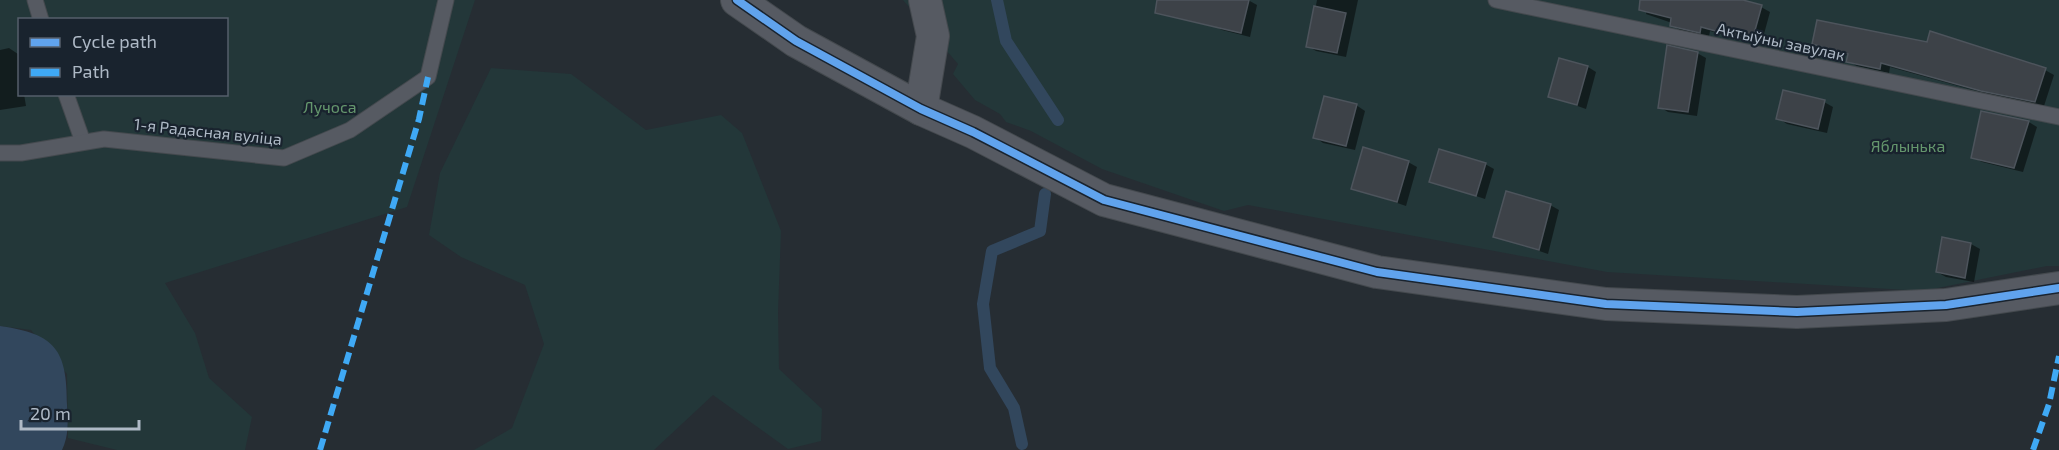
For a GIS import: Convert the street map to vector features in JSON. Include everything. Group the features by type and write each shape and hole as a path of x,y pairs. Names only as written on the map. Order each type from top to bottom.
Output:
{"street":[{"path":"737,0 796,41 921,109 973,132 1104,200 1377,272 1606,304 1797,312 1946,305 2059,288"},
{"path":"921,109 933,36 925,0"}],"lane":[{"path":"34,0 40,18"},
{"name":"1-я Радасная вуліца","path":"0,153 21,153 104,139 284,158 350,130 428,77 446,0"},
{"name":"Актыўны завулак","path":"1496,0 2059,117"},
{"path":"67,96 82,142"}],"green space":[{"name":"Лучоса","path":"0,0 475,0 407,207 165,283 195,333 209,378 252,417 245,450 117,450 68,438 67,374 31,330 0,326"},
{"name":"Яблынька","path":"903,0 2059,0 2059,266 2047,266 1923,291 1607,272 1248,205 1224,211 1102,169 1031,131 1006,122 1000,114 975,100 953,74 958,64"},
{"path":"491,68 571,74 646,130 721,115 742,133 781,231 778,312 779,369 822,409 821,441 788,449 713,395 654,450 474,450 512,428 544,344 525,285 461,257 429,235 440,173"}],"water":[{"path":"0,326 19,329 46,340 61,358 68,417 67,433 62,450 0,450"}],"building":[{"path":"1157,0 1249,0 1241,33 1155,13"},
{"path":"1640,0 1743,0 1762,5 1752,41 1701,27 1700,33 1670,26 1671,18 1639,10"},
{"path":"1314,6 1346,13 1337,53 1306,47"},
{"path":"1817,20 1927,42 1930,31 2046,68 2035,102 1981,91 1881,63 1880,69 1846,62 1848,54 1812,44"},
{"path":"1667,45 1698,52 1688,112 1658,108"},
{"path":"1559,58 1588,66 1577,105 1548,97"},
{"path":"1783,90 1825,100 1818,129 1776,119"},
{"path":"1324,96 1357,104 1346,146 1313,138"},
{"path":"1981,111 2029,121 2014,168 1971,158"},
{"path":"1363,147 1409,161 1397,202 1351,189"},
{"path":"1439,149 1486,163 1476,196 1429,182"},
{"path":"1506,191 1551,204 1539,250 1493,237"},
{"path":"1942,237 1971,243 1965,278 1936,272"}],"waterway":[{"path":"997,0 1006,41 1058,120"},
{"path":"1022,444 1014,408 990,368 983,304 992,251 1040,231 1045,194"}],"marked path":[{"path":"320,450 419,119 428,77"},
{"path":"2033,450 2049,404 2059,356"}],"cycle path":[{"path":"737,0 796,41 921,109 973,132 1104,200 1377,272 1606,304 1797,312 1946,305 2059,288"}]}
